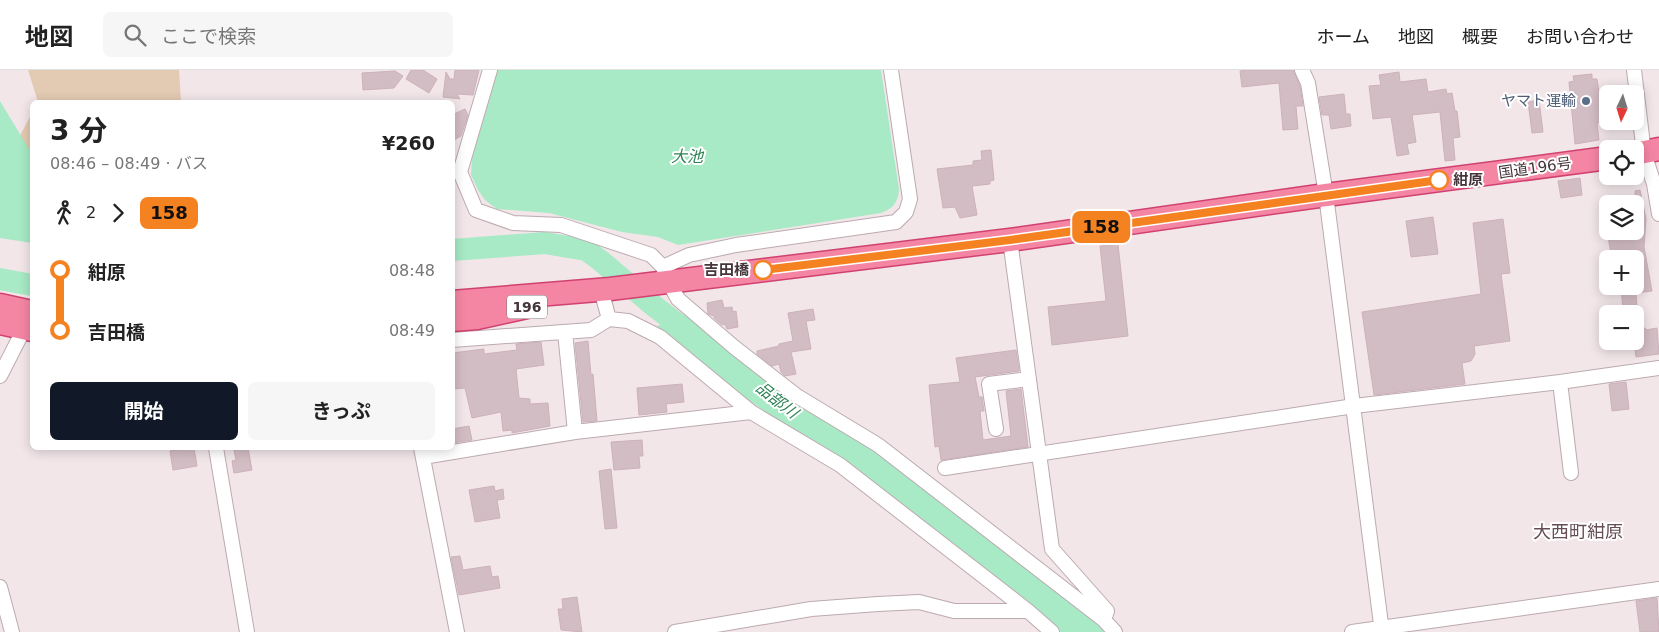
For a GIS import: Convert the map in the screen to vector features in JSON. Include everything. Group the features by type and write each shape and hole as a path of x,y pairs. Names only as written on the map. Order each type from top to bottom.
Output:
{"highway":[{"name":"国道196号","path":"455,302 606,290 644,285 665,274 1010,240 1326,195 1599,159"},
{"name":"国道196号","path":"455,320 477,318 606,290"},
{"path":"0,305 29,321"},
{"path":"0,323 29,321"}],"street":[{"path":"490,70 460,172 476,210 513,223 561,225 651,255 665,274 678,299 734,347 797,396 878,445 1104,620 1115,632"},
{"path":"665,274 689,256 736,245 896,222 906,212 910,198 891,70"},
{"path":"1302,70 1308,83 1326,195 1382,630"},
{"path":"1634,70 1646,152 1659,214"},
{"path":"1010,240 1052,549 1107,611 1104,620"},
{"path":"606,290 608,319"},
{"path":"455,340 591,330 608,319 628,321 660,337 751,412 840,465 1028,611 1052,632"},
{"path":"0,376 29,321"},
{"path":"565,332 575,432"},
{"path":"945,468 1040,452 1354,406 1560,382 1659,368"},
{"path":"996,429 989,384 1030,379"},
{"path":"1560,382 1571,473"},
{"path":"455,448 751,412"},
{"path":"216,450 248,632"},
{"path":"437,450 422,452 457,632"},
{"path":"0,588 12,632"},
{"path":"1352,632 1382,630 1659,589"},
{"path":"675,632 811,609 878,604 919,602 954,611 1028,611"}],"shaded area":[{"path":"28,70 179,70 181,100 37,100"},
{"path":"30,117 30,175 14,147"}],"water":[{"name":"大池","path":"497,70 881,70 899,189 898,198 892,207 881,213 678,245 658,237 622,232 549,213 497,209 485,200 471,175 472,159"},
{"path":"0,101 30,151 30,243 0,238"},
{"path":"687,314 953,507 1056,589 1106,632 1056,632 805,439 737,392 657,326"}],"building":[{"path":"411,70 423,70 437,79 429,93 406,79"},
{"path":"455,70 479,70 473,95 457,94 460,99 443,97 446,72 450,79 454,79"},
{"path":"1293,70 1300,86 1303,106 1296,106 1298,129 1283,130 1279,83 1242,87 1240,71"},
{"path":"395,71 403,76 394,88 363,90 362,73"},
{"path":"1399,72 1400,82 1426,79 1428,92 1446,89 1447,94 1452,93 1455,111 1457,111 1460,137 1453,138 1455,160 1445,161 1440,112 1412,115 1416,142 1407,144 1409,154 1397,156 1391,117 1373,119 1369,86 1381,85 1379,75"},
{"name":"ヤマト運輸","path":"1592,74 1592,79 1597,79 1599,93 1599,123 1597,123 1599,140 1575,144 1569,82 1574,81 1573,76"},
{"path":"1344,94 1346,114 1350,114 1351,126 1331,129 1329,115 1322,115 1319,97"},
{"path":"1539,100 1543,132 1532,133 1528,102"},
{"path":"465,109 468,115 461,136 455,139 455,114"},
{"path":"991,150 994,180 990,181 990,184 972,186 977,215 960,218 955,207 943,208 937,169 973,165 973,161 982,160 981,151"},
{"path":"1580,178 1582,195 1561,198 1558,181"},
{"path":"1640,190 1641,195 1635,195 1635,191"},
{"path":"1644,209 1646,219 1644,247 1652,291 1644,292 1644,250 1610,250 1609,240 1644,240"},
{"path":"1433,217 1438,254 1411,257 1406,221"},
{"path":"1503,219 1510,273 1501,274 1510,341 1474,346 1475,354 1471,361 1462,363 1465,384 1374,395 1362,312 1481,294 1473,223"},
{"path":"1118,244 1128,336 1052,345 1048,307 1106,301 1100,246"},
{"path":"1622,295 1636,295 1637,305 1623,305"},
{"path":"722,300 724,308 732,307 733,312 736,311 738,327 727,329 725,324 722,325 714,316 708,314 707,303"},
{"path":"813,309 815,320 806,321 811,349 791,352 796,374 785,376 781,372 779,364 772,366 757,354 757,351 793,341 788,313"},
{"path":"1644,328 1646,330 1657,328 1659,354 1636,357 1635,350 1644,350"},
{"path":"588,341 597,421 583,422 575,343"},
{"path":"541,342 544,365 516,369 519,398 530,399 530,404 548,403 550,426 512,433 512,430 503,431 501,412 472,418 465,388 455,389 455,353 484,349 484,354 517,350 516,344"},
{"path":"1016,350 1019,371 975,377 979,397 982,397 984,411 980,411 983,440 1011,436 1006,391 1021,389 1028,447 941,460 939,446 935,447 929,385 960,382 956,358"},
{"path":"1626,382 1629,409 1612,411 1609,384"},
{"path":"682,384 684,402 666,404 667,412 639,415 637,388"},
{"path":"469,426 472,440 455,443 455,428"},
{"path":"642,440 643,456 639,456 640,468 614,470 611,442"},
{"path":"194,450 197,466 173,470 170,451"},
{"path":"234,450 248,450 252,470 234,473 232,461 236,460"},
{"path":"611,469 617,528 605,529 599,471"},
{"path":"494,486 495,491 503,489 504,499 497,500 500,518 475,522 469,490"},
{"path":"460,556 463,570 490,566 492,577 498,576 500,588 459,595 451,557"},
{"path":"577,597 582,632 561,630 558,609 563,609 562,599"},
{"path":"1657,598 1659,632 1640,632 1636,601"}],"waterway":[{"name":"品部川","path":"455,250 545,243 586,250 697,339"},
{"name":"品部川","path":"0,279 30,285"}],"bus line":[{"name":"158","path":"763,270 1010,240 1439,180"}],"place":[{"name":"ヤマト運輸","path":"1586,101"},
{"name":"紺原","path":"1439,180"},
{"name":"吉田橋","path":"763,270"}],"district":[{"name":"大西町紺原","path":"1578,531"}]}
